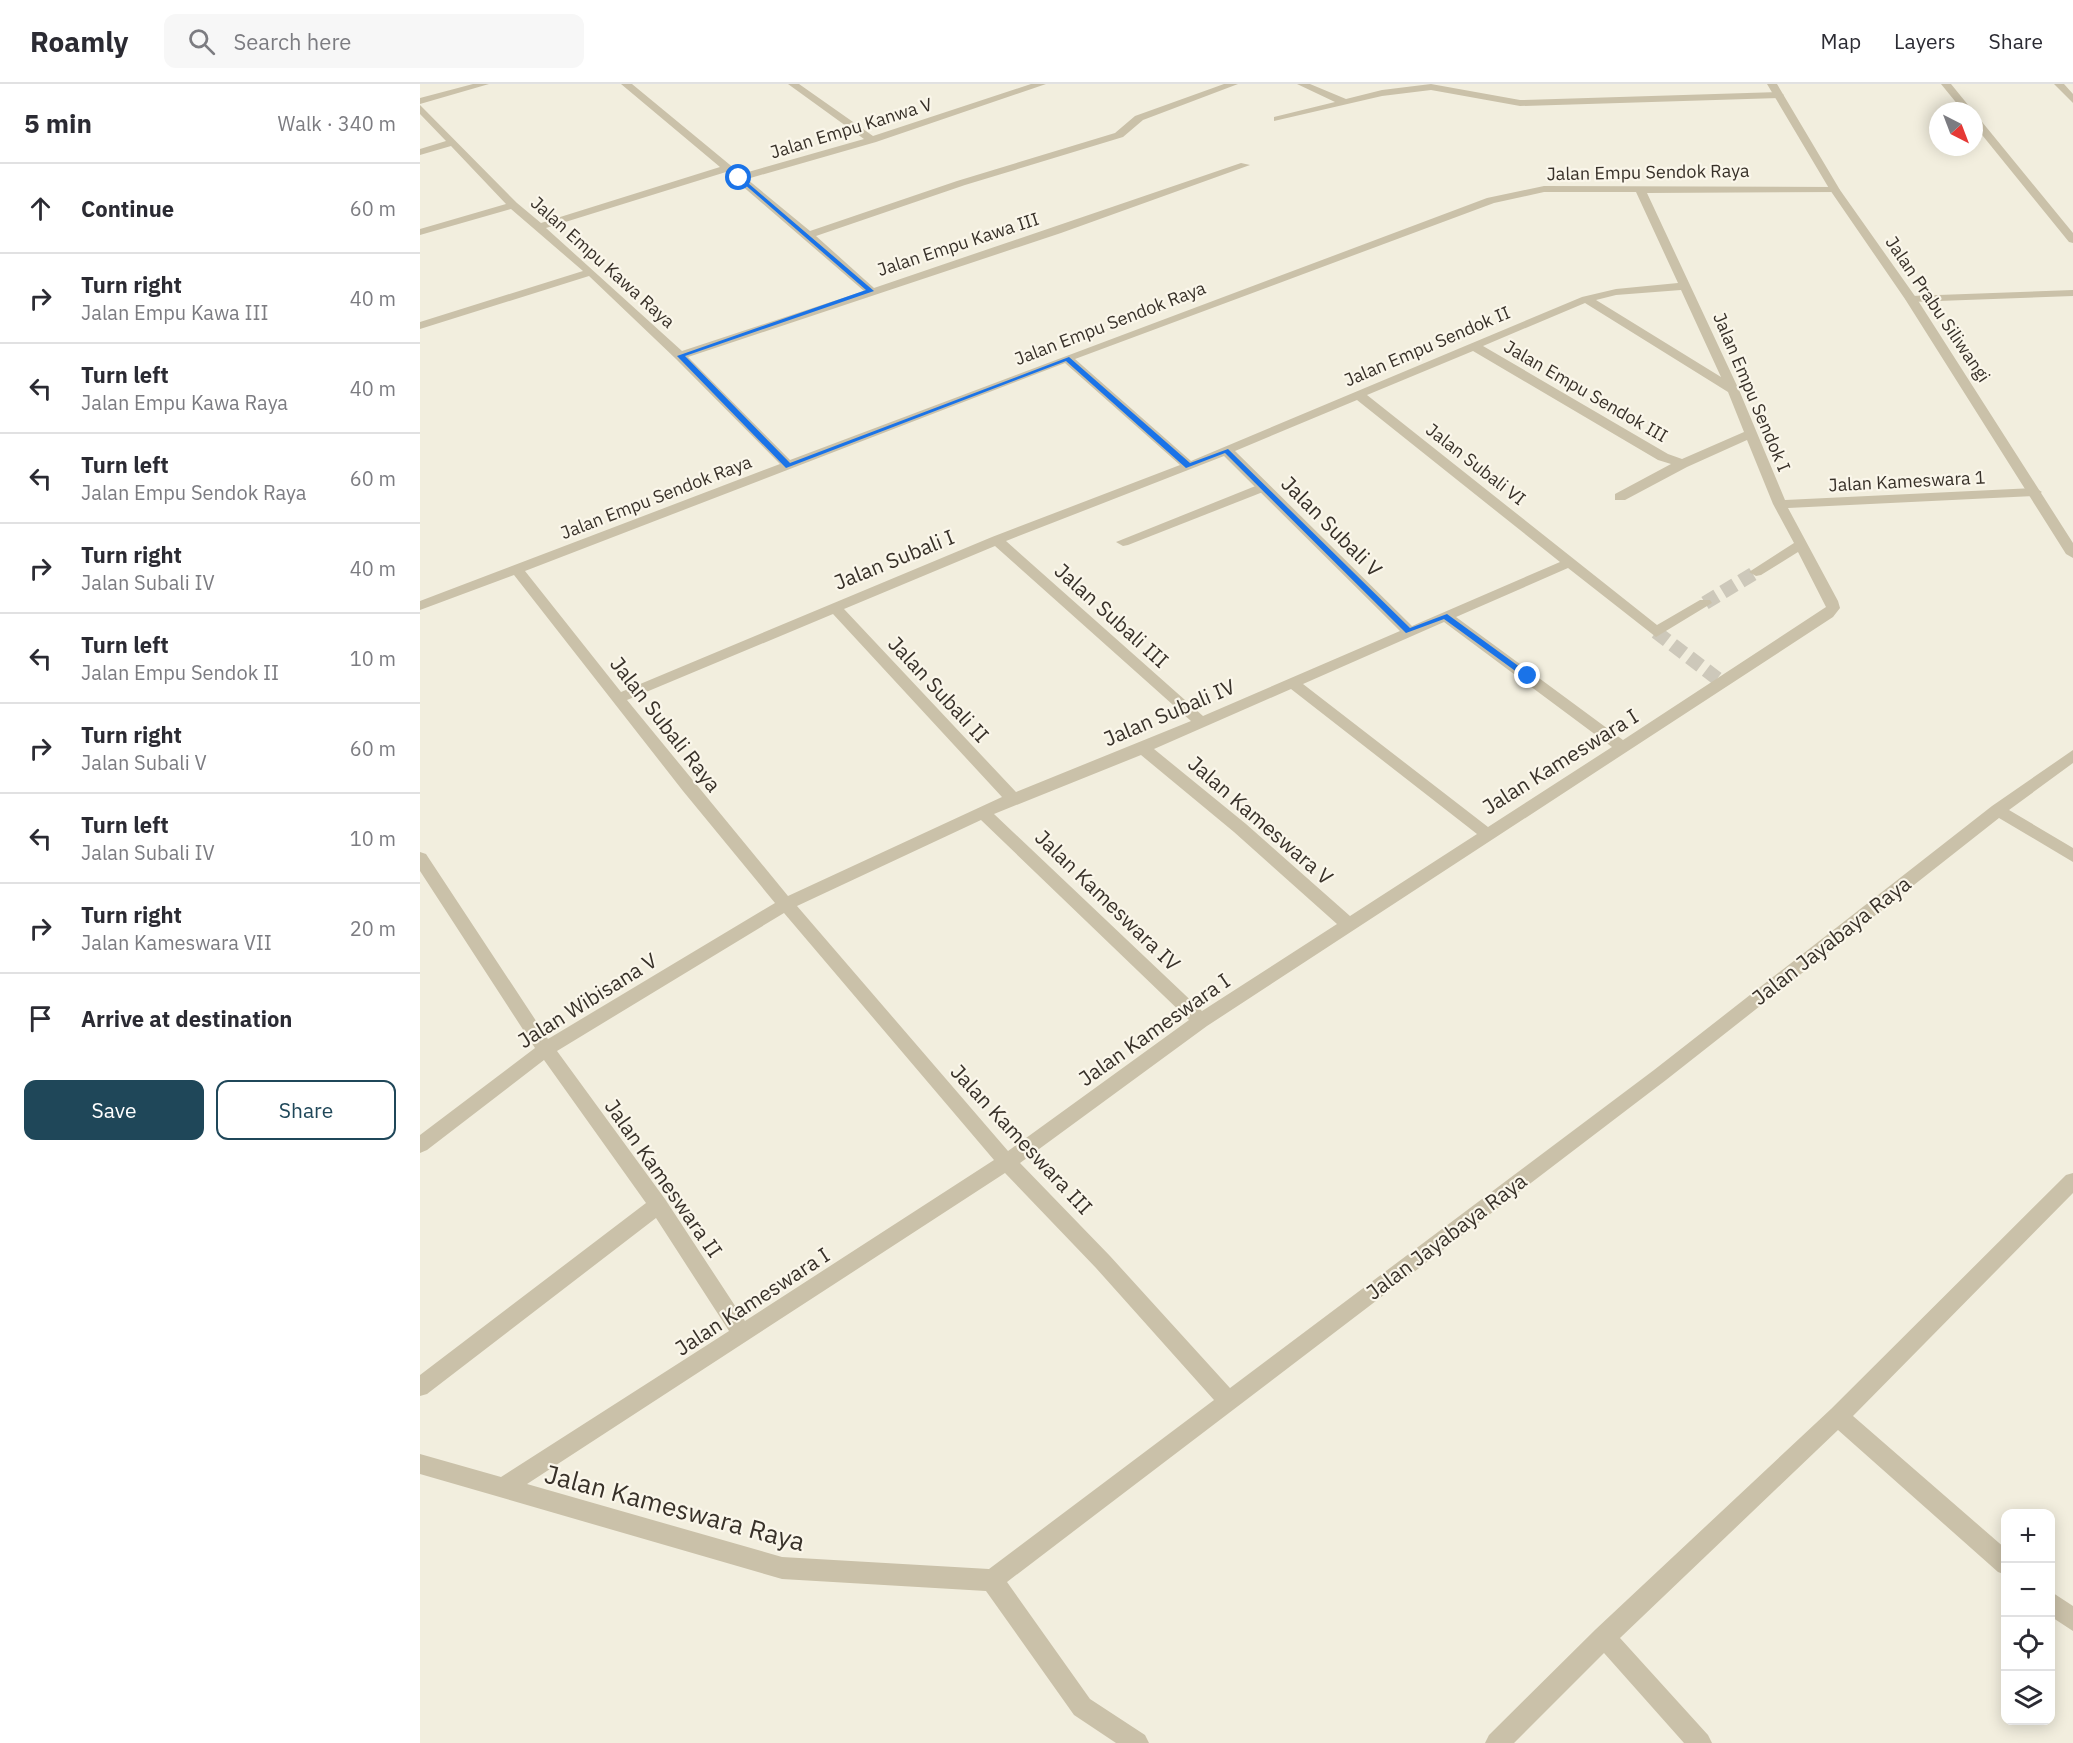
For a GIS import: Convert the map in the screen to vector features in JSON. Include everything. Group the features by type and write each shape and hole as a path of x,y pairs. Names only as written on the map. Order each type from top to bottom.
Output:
{"street":[{"path":"420,101 484,84"},
{"path":"626,84 729,168 871,291"},
{"path":"793,84 872,140"},
{"name":"Jalan Empu Kanwa V","path":"739,178 872,140 1041,84"},
{"path":"808,235 961,183 1119,135 1131,121 1139,117 1233,84"},
{"path":"1302,84 1344,102"},
{"path":"1472,94 1480,84"},
{"name":"Jalan Prabu Siliwangi","path":"1773,84 1835,190 1911,299 2073,554"},
{"path":"1946,84 1961,102"},
{"path":"1278,119 1407,88 1431,87 1520,103 1604,95 1779,95"},
{"path":"2066,89 2073,100"},
{"name":"Jalan Empu Kawa Raya","path":"420,108 513,205 591,272 680,356 789,466"},
{"path":"1983,129 2068,228 2073,240"},
{"path":"420,152 453,142"},
{"name":"Jalan Empu Kawa III","path":"680,356 1057,231 1245,165"},
{"path":"539,227 729,168"},
{"name":"Jalan Empu Sendok Raya","path":"420,606 1067,358 1491,200 1544,189 1835,190"},
{"name":"Jalan Empu Sendok I","path":"1640,189 1733,390 1780,504 1833,608"},
{"path":"420,232 513,205"},
{"path":"420,326 591,272"},
{"name":"Jalan Empu Sendok II","path":"1189,466 1586,299 1616,292 1686,286"},
{"path":"1911,299 2073,293"},
{"path":"1586,299 1733,390"},
{"name":"Jalan Empu Sendok III","path":"1474,346 1663,457 1682,464"},
{"path":"1067,358 1189,466"},
{"name":"Jalan Subali VI","path":"1358,394 1656,632 1705,603"},
{"name":"Jalan Empu Sendok III","path":"1620,497 1682,464 1750,434"},
{"name":"Jalan Subali V","path":"1226,450 1409,631"},
{"name":"Jalan Subali I","path":"619,698 996,540 1189,466"},
{"path":"1124,542 1263,487"},
{"name":"Jalan Kameswara 1","path":"1780,504 2035,492"},
{"name":"Jalan Subali III","path":"996,540 1200,722"},
{"path":"1756,572 1802,544"},
{"name":"Jalan Subali IV","path":"786,904 1013,799 1143,748 1571,562"},
{"name":"Jalan Subali Raya","path":"516,569 688,787 786,904"},
{"name":"Jalan Subali II","path":"834,607 1013,799"},
{"name":"Jalan Kameswara I","path":"501,1489 1007,1162 1201,1021 1350,926 1487,834 1624,748 1828,614 1833,608"},
{"path":"1444,616 1624,748"},
{"path":"1292,683 1487,834"},
{"name":"Jalan Kameswara V","path":"1143,748 1240,828 1350,926"},
{"name":"Jalan Jayabaya Raya","path":"992,1580 1650,1082 1998,810 2073,755"},
{"path":"1998,810 2073,856"},
{"name":"Jalan Kameswara IV","path":"983,813 1201,1021"},
{"name":"Jalan Kameswara II","path":"420,858 546,1049 658,1205 742,1334"},
{"name":"Jalan Wibisana V","path":"420,1145 546,1049 786,904"},
{"name":"Jalan Kameswara III","path":"786,904 1007,1162 1103,1262 1228,1401"},
{"path":"1497,1743 1604,1637 1838,1416 2073,1181"},
{"path":"420,1387 658,1205"},
{"path":"1838,1416 2005,1563"},
{"name":"Jalan Kameswara Raya","path":"420,1464 782,1568 992,1580"},
{"path":"992,1580 1082,1707 1137,1743"},
{"path":"2055,1606 2073,1620"},
{"path":"1604,1637 1700,1743"}],"tunnel":[{"path":"1705,603 1756,572"},
{"path":"1656,632 1723,683"}],"route":[{"path":"739,178 871,291 680,356 789,466 1067,358 1189,466 1226,450 1409,631 1444,616 1528,676"}]}
